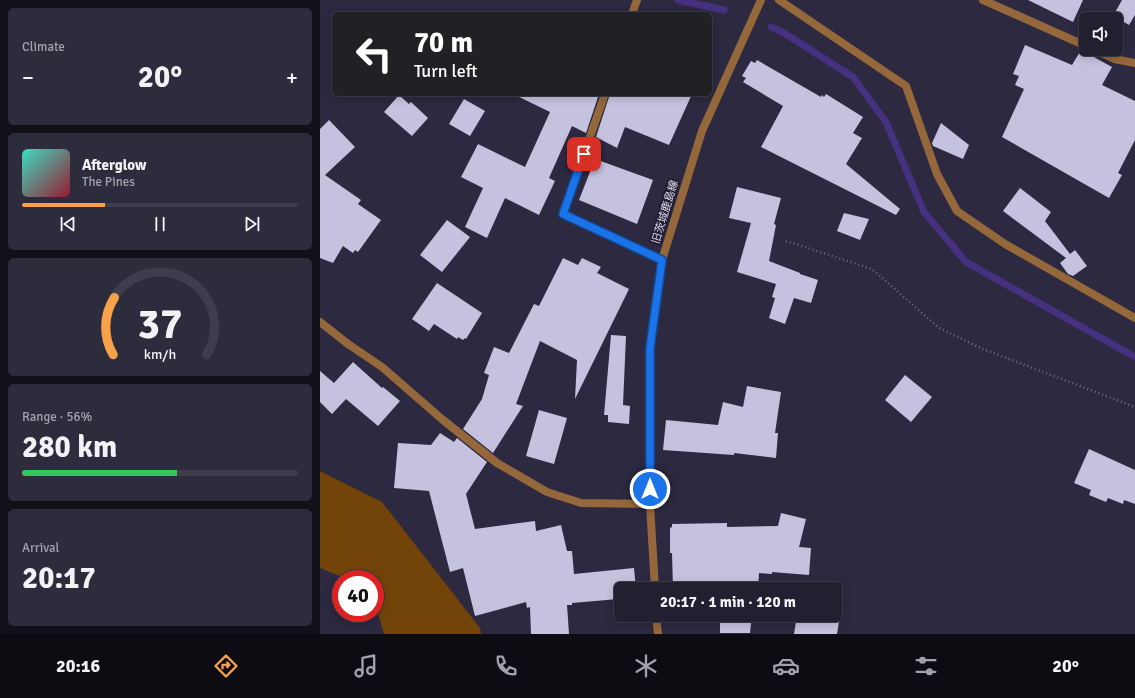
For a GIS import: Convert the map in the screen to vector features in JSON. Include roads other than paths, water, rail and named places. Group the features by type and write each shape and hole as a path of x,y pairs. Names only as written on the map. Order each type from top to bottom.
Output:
{"street":[{"path":"633,12 637,0"},
{"name":"旧茨城鹿島線","path":"655,582 650,504 650,348 662,260 702,131 761,0"},
{"path":"779,0 906,86 937,174 957,211 1005,244 1135,318"},
{"path":"982,0 1079,43"},
{"path":"1108,56 1114,59 1135,63"},
{"path":"604,96 563,214 662,260"},
{"path":"320,322 348,344 382,367 443,420 497,463 546,492 580,503 650,504"},
{"path":"657,622 658,634"}],"waterway":[{"path":"678,0 724,10"},
{"path":"771,27 784,33 853,77 886,122 924,212 966,262 1135,357"}]}
